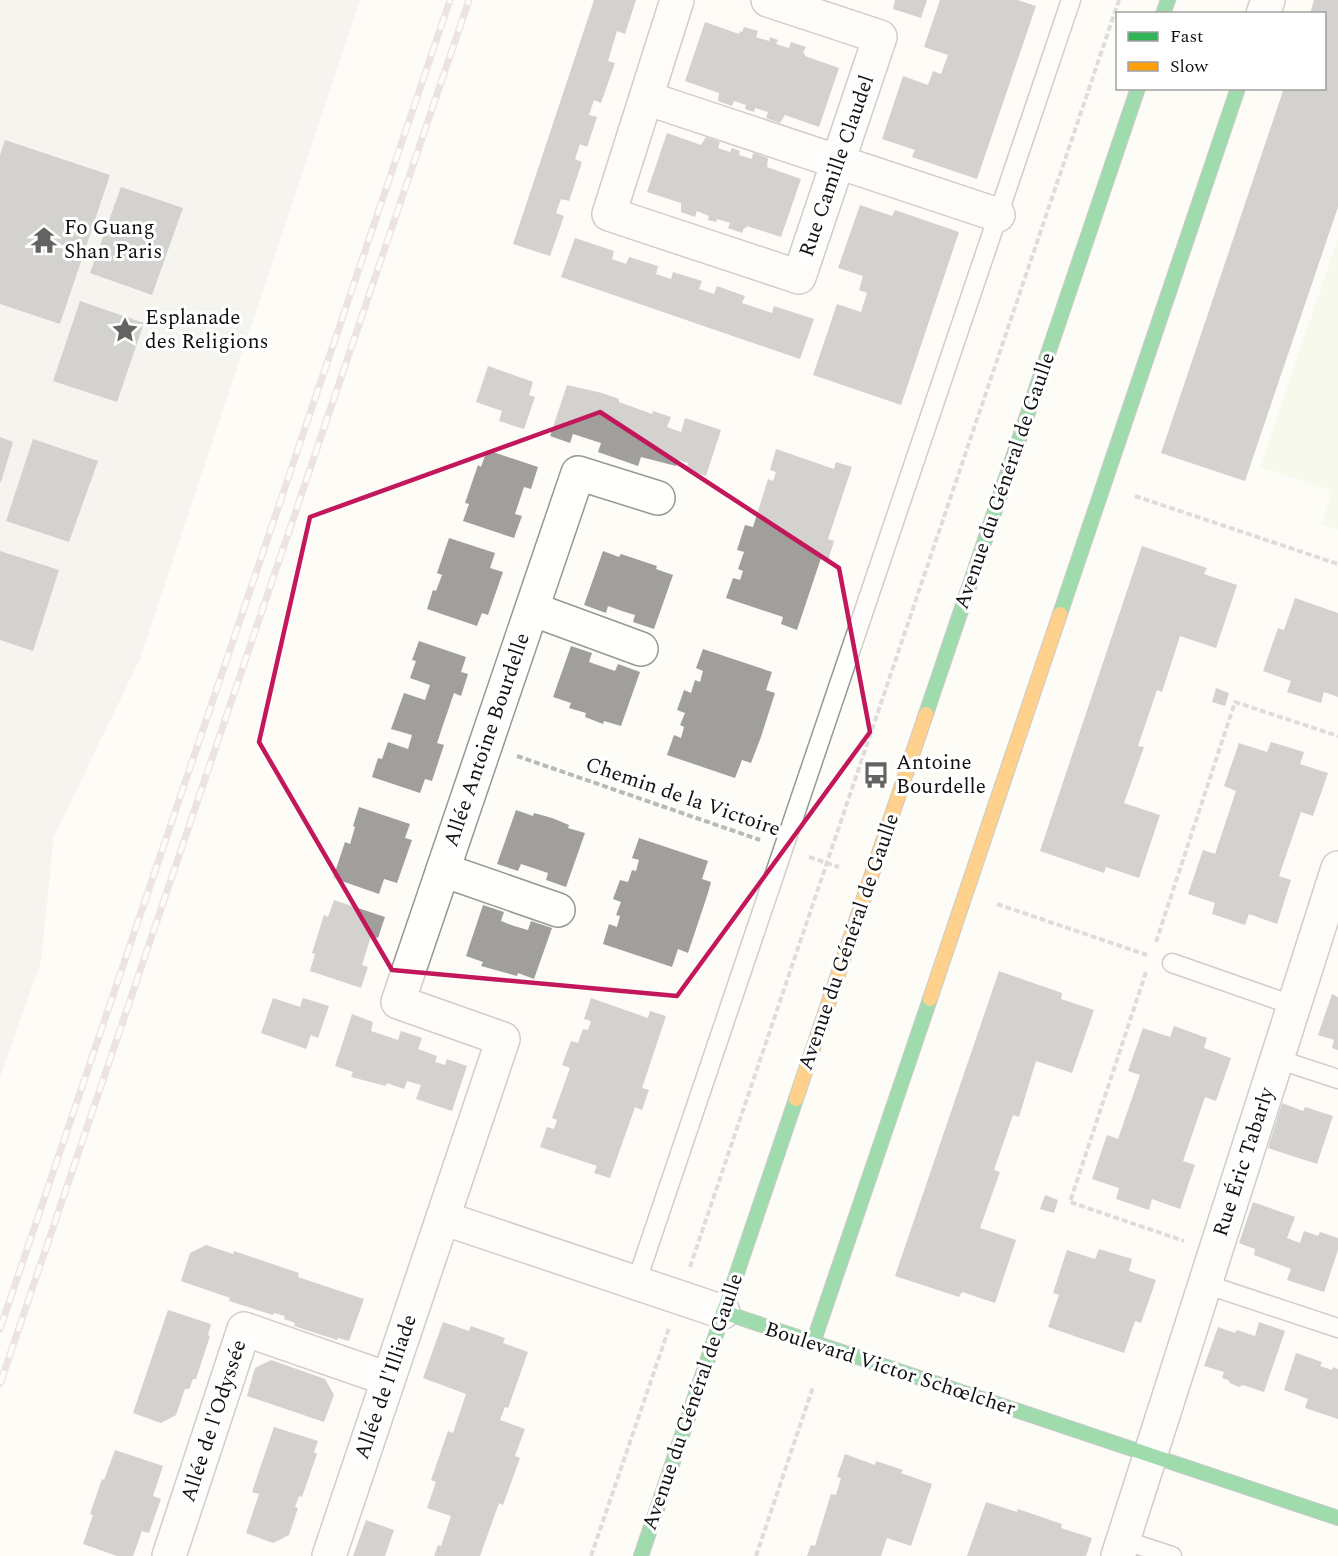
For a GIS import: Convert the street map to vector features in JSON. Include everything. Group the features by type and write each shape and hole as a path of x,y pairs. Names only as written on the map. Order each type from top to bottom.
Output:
{"main road":[{"name":"Avenue du Général de Gaulle","path":"641,1556 1137,90"},
{"path":"813,1343 1237,90"},
{"name":"Boulevard Victor Schœlcher","path":"723,1312 1338,1518"}],"street":[{"name":"Rue Camille Claudel","path":"677,0 609,214 800,277 880,37 768,0"},
{"path":"646,98 998,215"},
{"name":"Allée Antoine Bourdelle","path":"443,1218 503,1039 398,1002 578,473 658,498"},
{"name":"Allée Antoine Bourdelle","path":"532,609 641,649"},
{"name":"Rue Éric Tabarly","path":"1120,1548 1338,868"},
{"name":"Allée Antoine Bourdelle","path":"443,870 558,910"},
{"name":"Boulevard Victor Schœlcher","path":"443,1218 723,1312"},
{"name":"Allée de l'Illiade","path":"329,1556 443,1218"},
{"name":"Allée de l'Odyssée","path":"169,1556 244,1329 388,1379"}],"lane":[{"path":"636,1283 1071,0"},
{"path":"1172,963 1295,1006"},
{"path":"1277,1059 1338,1079"},
{"path":"1205,1284 1338,1328"},
{"path":"1120,1548 1172,1556"}],"path":[{"path":"591,1556 1119,0"},
{"path":"1103,485 1338,564"},
{"name":"Chemin de la Victoire","path":"486,745 870,878"},
{"path":"965,894 1172,963"},
{"path":"756,1556 813,1387"}],"highlighted area":[{"path":"600,412 839,568 870,732 677,996 392,970 259,742 310,517"}],"green space":[{"path":"1338,238 1338,530 1321,524 1333,491 1260,467"}],"shaded area":[{"name":"Esplanade des Religions","path":"0,0 360,0 140,659 54,836 41,961 0,1077"}],"building":[{"path":"594,0 636,0 625,34 617,31 608,61 615,63 601,103 594,100 589,115 597,117 587,147 580,144 575,159 582,162 569,201 561,199 556,213 564,216 550,256 513,244"},
{"path":"895,0 927,0 921,18 893,9"},
{"path":"940,0 1018,0 1036,6 977,179 912,157 915,150 882,139 903,76 928,85 933,71 941,74 948,55 924,47"},
{"path":"1314,0 1338,0 1338,207 1245,481 1161,453 1283,90 1326,90 1326,12 1311,12"},
{"path":"705,22 739,34 744,27 758,31 756,37 769,41 770,37 778,40 776,44 789,48 791,42 806,47 803,53 805,56 839,68 819,127 785,115 780,123 766,118 768,112 755,108 754,112 745,109 746,105 734,101 732,106 718,101 719,93 685,81"},
{"path":"667,133 701,145 706,137 720,142 718,148 730,152 732,148 740,151 739,155 752,159 753,153 768,158 767,167 801,179 781,237 747,226 742,233 728,228 730,223 717,219 716,222 708,220 709,216 697,211 695,217 681,212 681,203 647,192"},
{"name":"Fo Guang Shan Paris","path":"5,140 110,175 60,324 0,304 0,155"},
{"path":"121,187 183,208 152,295 90,273"},
{"path":"860,205 892,216 895,210 959,232 901,405 813,375 837,304 861,312 867,293 859,290 863,276 838,268"},
{"path":"575,238 614,251 612,259 626,264 629,257 658,266 656,274 671,279 673,272 702,281 699,289 714,294 717,286 745,296 742,303 772,313 774,306 814,319 800,359 561,277"},
{"path":"80,301 144,323 117,402 53,381"},
{"path":"488,366 533,382 529,395 535,397 524,429 499,421 502,411 476,402"},
{"path":"567,385 602,393 652,414 653,411 671,417 667,427 681,432 685,418 721,430 706,476 686,469 688,463 678,460 676,466 641,457 638,466 598,452 601,443 573,434 570,443 550,436"},
{"path":"0,437 13,442 1,482 0,482"},
{"path":"33,439 98,461 69,542 6,521"},
{"path":"776,449 834,469 836,462 852,467 828,539 834,541 828,561 821,558 797,630 781,624 783,617 726,598 733,578 740,580 743,571 738,569 744,552 737,550 745,525 753,527 768,479 773,481 776,472 770,470"},
{"path":"487,450 538,467 531,489 524,487 515,514 522,516 514,538 463,521 469,504 465,503 478,465 481,467"},
{"path":"449,538 495,553 490,568 503,572 488,615 482,613 477,626 427,609 433,590 436,591 442,575 437,573"},
{"path":"1142,546 1207,568 1204,574 1237,585 1216,648 1180,636 1162,692 1157,690 1138,746 1144,747 1124,803 1160,815 1139,878 1106,867 1104,873 1040,851"},
{"path":"0,551 59,570 33,651 0,640"},
{"path":"603,551 619,557 621,554 657,566 656,569 673,575 654,629 633,622 635,615 608,606 606,613 584,605"},
{"path":"1295,598 1338,613 1338,697 1324,692 1321,703 1287,692 1291,681 1263,671 1278,628 1284,630"},
{"path":"419,641 466,657 461,672 468,674 461,696 454,693 442,728 437,743 444,745 432,781 425,779 420,793 372,777 378,758 382,759 388,742 408,749 412,735 391,729 404,693 425,700 430,685 410,678 416,661 412,660"},
{"path":"571,646 592,653 589,662 615,671 618,664 640,672 621,726 604,721 603,724 585,717 586,713 569,708 571,703 553,697"},
{"path":"703,649 772,672 766,690 775,693 761,737 751,763 742,760 735,778 667,755 674,735 681,738 684,727 680,725 685,713 677,710 684,690 691,693 695,680 700,682 703,671 696,668"},
{"path":"1216,688 1229,693 1225,706 1212,702"},
{"path":"1271,742 1304,752 1300,764 1328,773 1313,816 1301,812 1279,876 1291,880 1277,924 1249,914 1245,925 1212,914 1215,903 1188,894 1203,850 1215,854 1236,791 1224,786 1239,743 1267,752"},
{"path":"359,807 410,824 405,838 412,840 397,883 384,879 379,894 333,878 345,842 350,844"},
{"path":"516,810 533,816 534,813 552,818 569,825 568,828 585,833 566,887 546,880 548,873 521,864 518,871 497,864"},
{"path":"639,838 708,861 702,879 711,882 688,953 678,949 672,967 603,944 609,924 617,927 620,916 616,915 621,902 613,899 620,880 628,882 632,870 636,871 639,860 632,858"},
{"path":"334,900 385,917 378,938 371,936 362,965 368,967 361,988 310,971 315,954 312,953 324,915 328,917"},
{"path":"483,905 504,912 501,921 514,926 528,930 531,921 552,928 534,979 518,973 517,976 481,966 483,962 466,956"},
{"path":"999,971 1062,993 1061,999 1094,1010 1072,1073 1036,1061 1019,1117 1013,1115 994,1170 1000,1172 980,1228 1016,1240 995,1303 962,1292 959,1297 895,1276"},
{"path":"1332,994 1338,997 1338,1050 1332,1048 1334,1040 1318,1035"},
{"path":"273,998 300,1007 303,998 329,1006 318,1038 311,1035 306,1049 261,1033"},
{"path":"591,998 648,1018 650,1011 666,1016 642,1088 649,1090 642,1110 635,1107 610,1178 594,1173 597,1166 540,1147 547,1127 554,1129 557,1120 552,1118 570,1068 562,1065 571,1041 578,1043 583,1029 588,1030 591,1021 584,1019"},
{"path":"352,1014 373,1022 371,1031 398,1040 401,1031 422,1038 418,1049 437,1056 435,1062 445,1065 447,1059 467,1066 452,1111 416,1099 421,1085 407,1081 404,1089 387,1083 386,1086 351,1077 353,1072 335,1066"},
{"path":"1174,1026 1207,1038 1204,1048 1231,1058 1216,1101 1205,1097 1183,1161 1195,1165 1180,1209 1152,1199 1149,1210 1116,1199 1119,1188 1092,1179 1107,1135 1118,1139 1140,1075 1128,1071 1143,1028 1170,1037"},
{"path":"1282,1103 1303,1111 1305,1107 1333,1116 1317,1164 1268,1148"},
{"path":"1045,1195 1058,1200 1054,1213 1040,1209"},
{"path":"1253,1202 1295,1217 1287,1238 1300,1243 1304,1231 1318,1236 1320,1232 1338,1238 1338,1250 1324,1292 1287,1280 1291,1269 1254,1255 1255,1249 1239,1243"},
{"path":"206,1245 233,1254 234,1251 299,1273 298,1277 364,1299 349,1341 338,1338 337,1340 294,1326 295,1323 284,1319 285,1316 274,1313 273,1315 229,1301 230,1298 181,1281 190,1253"},
{"path":"1099,1249 1132,1259 1129,1271 1156,1280 1141,1323 1135,1321 1124,1353 1048,1327 1059,1295 1053,1293 1067,1250 1095,1259"},
{"path":"168,1310 211,1324 208,1335 210,1336 196,1379 193,1379 189,1389 185,1389 176,1415 161,1423 133,1413"},
{"path":"443,1322 469,1331 471,1326 505,1338 503,1343 528,1352 508,1408 505,1407 500,1420 525,1429 515,1456 520,1458 503,1505 499,1503 480,1556 434,1556 438,1545 441,1546 451,1516 427,1508 436,1482 431,1480 448,1431 453,1433 466,1394 423,1378"},
{"path":"1259,1322 1285,1331 1264,1392 1243,1385 1239,1387 1222,1378 1224,1372 1204,1366 1218,1327 1235,1333 1237,1330 1255,1336"},
{"path":"1296,1353 1322,1362 1320,1366 1332,1370 1333,1367 1338,1369 1338,1419 1305,1408 1308,1399 1284,1390"},
{"path":"271,1360 325,1379 334,1395 324,1422 247,1396 255,1368"},
{"path":"274,1427 318,1441 314,1452 317,1454 302,1497 299,1496 295,1507 298,1508 289,1535 273,1543 246,1533 259,1494 252,1492"},
{"path":"115,1450 163,1466 153,1496 161,1499 149,1533 142,1531 133,1556 117,1556 83,1544 93,1515 90,1514"},
{"path":"845,1454 875,1465 876,1461 903,1470 901,1473 932,1484 911,1546 887,1538 881,1556 807,1556 811,1545 815,1546 831,1494 836,1495 841,1478 837,1477"},
{"path":"986,1502 1017,1512 1018,1509 1062,1524 1061,1528 1092,1538 1086,1556 967,1556"},
{"path":"366,1520 394,1530 385,1556 353,1556"}],"railway":[{"path":"0,1329 450,0"},
{"path":"0,1384 469,0"}],"traffic: fast":[{"path":"1164,12 1168,0"},
{"path":"926,714 1137,90"},
{"path":"1060,614 1237,90"},
{"path":"813,1343 930,999"},
{"path":"641,1556 796,1099"},
{"path":"723,1312 1338,1518"}],"traffic: slow":[{"path":"930,999 1060,614"},
{"path":"796,1099 926,714"}],"place":[{"name":"Fo Guang Shan Paris","path":"44,240"},
{"name":"Esplanade des Religions","path":"125,330"},
{"name":"Antoine Bourdelle","path":"876,775"}]}
